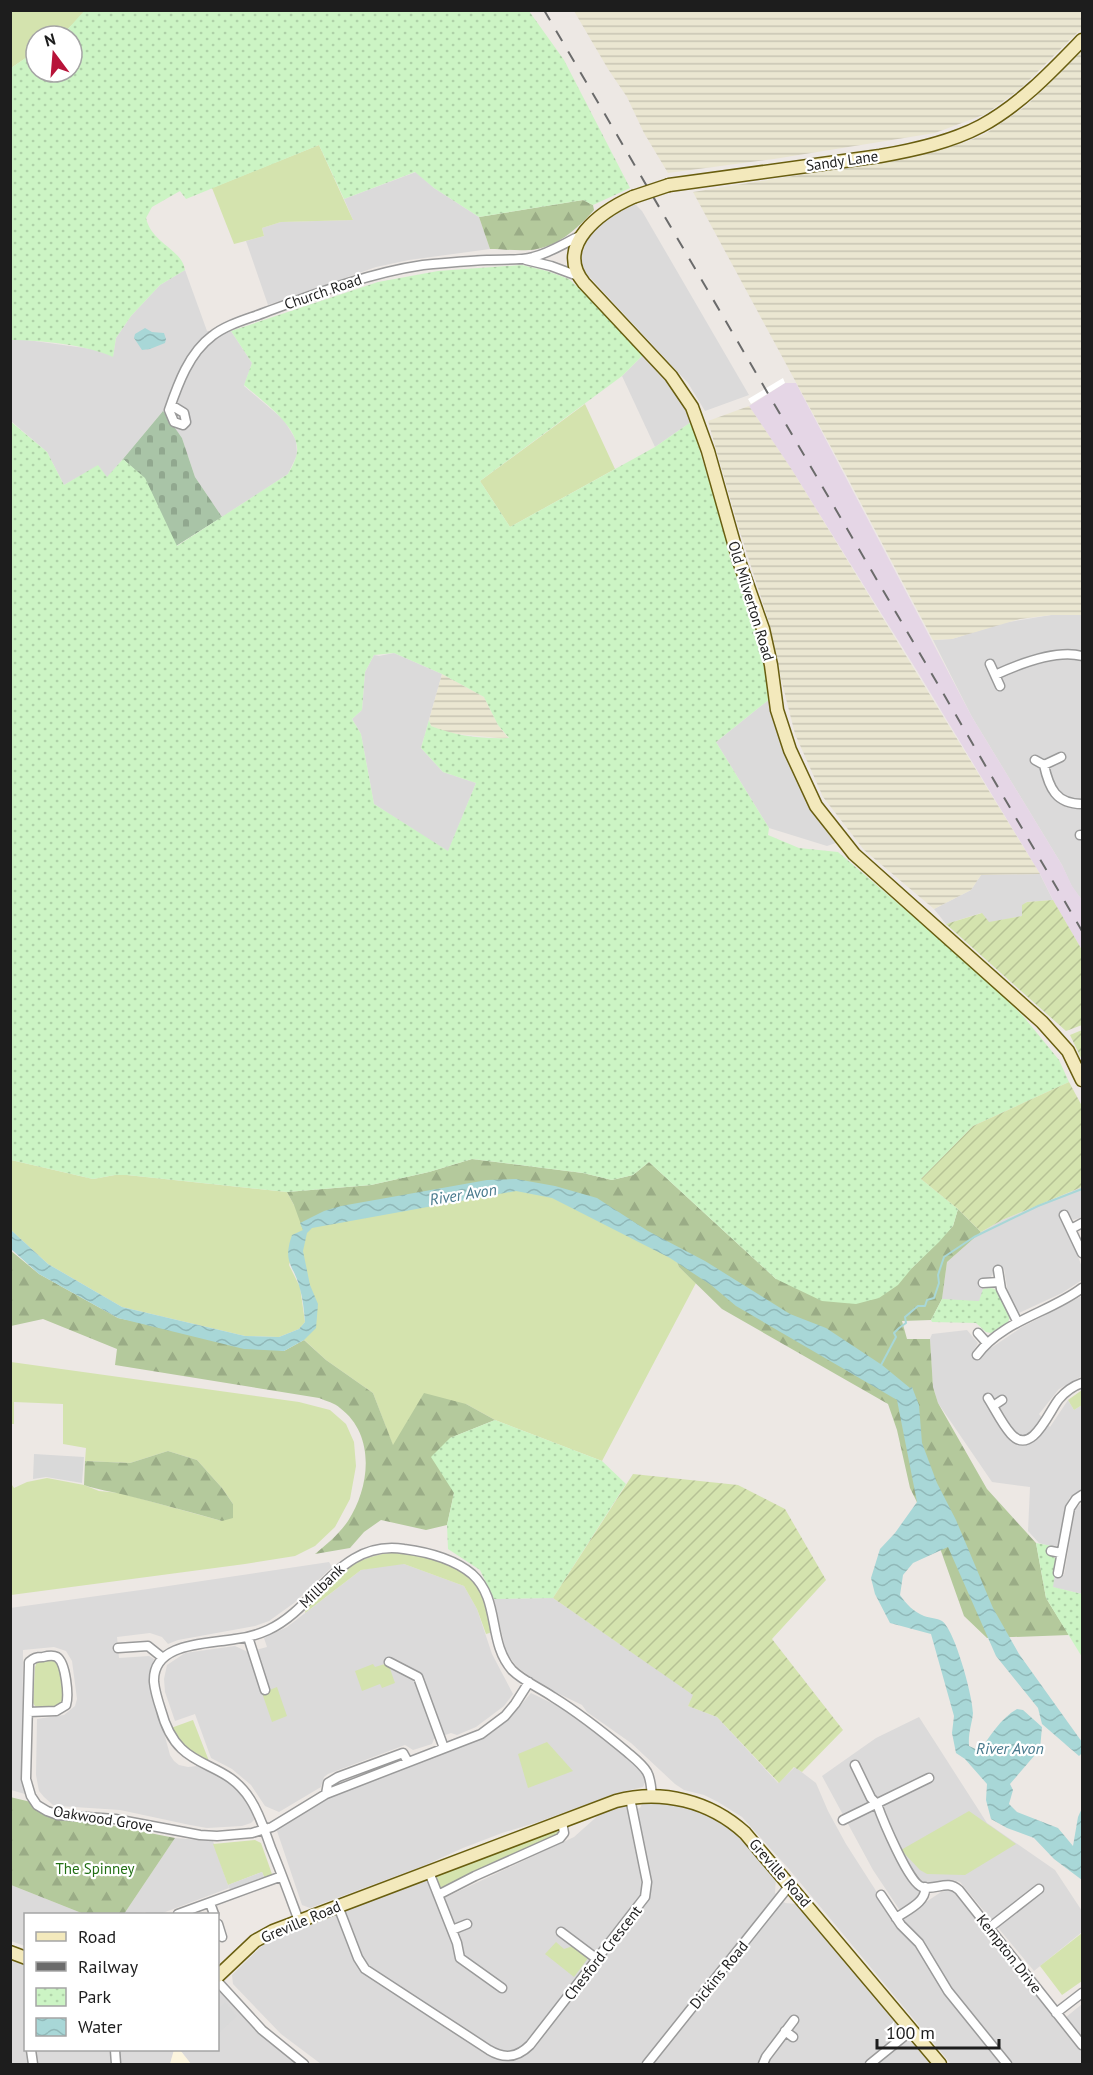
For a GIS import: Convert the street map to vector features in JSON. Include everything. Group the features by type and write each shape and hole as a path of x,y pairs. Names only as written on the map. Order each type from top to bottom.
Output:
{"street":[{"name":"Sandy Lane","path":"582,234 604,212 633,197 669,185 880,156 963,134 980,127 1007,110 1083,40"},
{"name":"Church Road","path":"519,260 549,252 582,234"},
{"path":"578,276 574,262 582,234"},
{"name":"Church Road","path":"171,405 180,381 201,347 212,335 242,321 384,272 459,261 519,260 551,266 578,276"},
{"name":"Old Milverton Road","path":"578,276 671,376 692,406 708,451 739,561 763,629 781,722 806,786 821,813 854,854 1047,1028 1068,1051 1083,1080"},
{"path":"995,675 1033,660 1065,654 1083,656"},
{"path":"990,664 999,686"},
{"path":"1044,765 1062,757"},
{"path":"1035,760 1044,765 1048,781 1055,794 1066,802 1083,804"},
{"path":"1064,1215 1083,1253"},
{"path":"1071,1228 1083,1223"},
{"path":"998,1270 999,1282 1017,1322"},
{"path":"983,1283 999,1282"},
{"path":"977,1354 987,1343 1017,1322 1068,1298 1083,1288"},
{"path":"978,1333 987,1343"},
{"path":"988,1398 1010,1433 1024,1440 1030,1439 1040,1429 1061,1397 1071,1388 1083,1383"},
{"path":"993,1406 1002,1400"},
{"path":"1058,1573 1071,1505 1083,1495"},
{"name":"Millbank","path":"163,1658 180,1648 248,1637 272,1628 289,1617 351,1559 373,1550 406,1549 453,1562 477,1579 489,1600 496,1640 512,1670 587,1720 640,1764 649,1777 652,1796"},
{"path":"1051,1551 1062,1553"},
{"path":"248,1637 265,1690"},
{"path":"118,1648 148,1646 163,1658 156,1669 154,1681 169,1735 188,1756 240,1786 254,1806 299,1921"},
{"name":"Oakwood Grove","path":"28,1712 56,1711 66,1705 68,1691 62,1663 58,1657 37,1658 29,1662 26,1779 33,1801 46,1811 58,1815 115,1819 200,1835 236,1835 264,1830"},
{"path":"389,1662 418,1677 444,1748"},
{"path":"264,1830 326,1794 328,1783 338,1777 403,1753 408,1762 476,1736 496,1725 515,1704 528,1682"},
{"path":"855,1765 877,1804 905,1865 917,1884 925,1887 926,1893 923,1899 896,1918"},
{"path":"843,1820 929,1779"},
{"name":"Greville Road","path":"219,1975 255,1941 273,1931 612,1803 630,1798 652,1796 693,1802 723,1816 751,1840 940,2064"},
{"name":"Chesford Crescent","path":"338,1906 357,1958 365,1969 491,2051 501,2056 518,2059 647,1893 646,1875 630,1798"},
{"path":"438,1895 491,1868 560,1838 564,1833 562,1822"},
{"path":"429,1872 461,1959 502,1988"},
{"path":"181,1913 282,1876"},
{"name":"Dickins Road","path":"647,2064 790,1885"},
{"name":"Kempton Drive","path":"925,1887 954,1885 1083,2045"},
{"path":"989,1928 1039,1889"},
{"path":"881,1895 896,1918 918,1943 948,1991 1007,2064"},
{"path":"210,1903 214,1913"},
{"path":"452,1930 467,1924"},
{"path":"219,1927 222,1937"},
{"path":"561,1932 597,1959"},
{"path":"219,1983 262,2030 304,2064"},
{"path":"1056,2013 1083,1993"},
{"path":"763,2064 794,2020"},
{"path":"870,2064 912,2030"},
{"path":"785,2031 793,2037"}],"shaded area":[{"path":"1082,10 1082,28 1020,89 986,114 935,133 774,159 668,173 644,133 627,97 574,11"},
{"path":"1082,51 1082,615 1051,615 1020,619 952,639 933,640 693,192 917,156 966,142 985,134 1026,106"},
{"path":"416,172 434,188 479,217 490,249 376,267 268,305 246,241 264,236 262,228 281,222 353,220 344,199"},
{"path":"635,204 642,211 749,395 705,411 688,383 585,272 581,258 587,239 603,221"},
{"path":"185,270 207,331 231,331 252,363 244,386 284,420 296,440 297,455 288,474 222,517 195,477 182,438 162,412 107,478 98,466 64,485 47,452 11,421 10,340 27,340 99,350 113,356 116,338 131,316 160,285"},
{"path":"645,353 680,394 691,422 655,447 622,376"},
{"path":"785,383 796,383 972,717 1082,900 1082,950 1040,874 919,674 792,470 749,406"},
{"path":"749,406 792,470 1040,874 981,875 971,890 934,909 864,850 823,797 795,734 769,622 708,421"},
{"path":"1051,615 1082,615 1082,900 1072,887 1062,865 972,717 933,640 952,639 1003,623"},
{"path":"394,653 442,674 421,748 443,772 476,783 448,852 374,804 361,734 352,719 362,710 365,672 374,655"},
{"path":"442,674 484,697 498,725 509,739 448,733 431,726 429,720"},
{"path":"771,698 815,814 836,843 827,846 769,828 716,742"},
{"path":"1040,874 1053,900 1026,902 1022,916 989,923 981,913 946,924 934,909 971,890 981,875"},
{"path":"1082,1187 1082,1217 1073,1220 1068,1212 1059,1216 1082,1267 1082,1280 1062,1293 1019,1313 1008,1293 1004,1269 996,1270 990,1278 983,1278 980,1302 942,1299 947,1262 981,1232 1002,1220"},
{"path":"1082,1296 1082,1376 1059,1389 1039,1414 1050,1427 1068,1400 1074,1410 1082,1405 1082,1490 1070,1497 1065,1507 1059,1545 1053,1547 1039,1543 1028,1531 1030,1487 992,1482 938,1403 933,1387 930,1339 932,1334 967,1330 978,1343 973,1352 979,1359 985,1352 1022,1327"},
{"path":"34,1454 84,1457 82,1483 46,1477 33,1479"},
{"path":"1082,1503 1082,1594 1052,1587 1055,1574 1064,1575 1075,1509"},
{"path":"329,1562 332,1567 294,1603 269,1621 255,1626 178,1640 168,1644 162,1637 150,1633 117,1637 119,1658 149,1656 154,1659 151,1675 160,1718 170,1755 174,1761 188,1767 197,1766 222,1778 239,1790 253,1814 254,1820 251,1823 242,1826 207,1828 120,1810 53,1805 44,1797 39,1791 36,1775 37,1719 64,1715 75,1706 77,1699 72,1661 66,1651 54,1647 23,1650 22,1779 25,1794 11,1790 10,1608"},
{"path":"404,1564 464,1586 477,1609 492,1654 513,1694 504,1706 476,1727 457,1735 451,1733 434,1739 432,1744 413,1750 405,1745 328,1774 324,1777 321,1787 279,1812 265,1806 251,1785 232,1769 211,1758 195,1714 175,1721 165,1692 164,1679 167,1665 185,1653 235,1646 248,1652 267,1647 264,1638 287,1627 361,1570"},
{"path":"553,1598 694,1695 688,1706 717,1717 778,1783 795,1767 816,1783 846,1844 896,1922 941,1892 950,1890 956,1892 1060,2022 1082,2004 1082,2064 951,2064 788,1868 742,1817 704,1795 684,1790 675,1784 631,1743 587,1712 582,1705 543,1686 517,1667 506,1652 494,1599"},
{"path":"531,1693 574,1714 643,1770 647,1778 643,1787 617,1793 502,1833 423,1866 310,1908 302,1905 276,1828 334,1795 487,1736 508,1720"},
{"path":"919,1717 987,1823 1055,1870 1082,1911 1082,1932 1034,1971 960,1882 953,1880 936,1883 905,1909 899,1909 873,1870 822,1776 876,1738"},
{"path":"667,1801 708,1812 738,1832 776,1877 775,1893 785,1903 798,1904 933,2064 321,2064 281,2034 233,1984 232,1975 264,1944 283,1935 425,1879 428,1880 438,1901 574,1837 602,1812 620,1806 625,1806 630,1810 640,1808 643,1802"},
{"path":"175,1838 213,1841 229,1888 163,1913 125,1913"},
{"path":"262,1872 265,1879 231,1892 228,1885"},
{"path":"11,1885 81,1913 24,1913 24,1946 11,1941"},
{"path":"10,1959 24,1964 24,2051 174,2051 170,2064 11,2064"},
{"path":"219,1991 252,2027 297,2064 191,2064 181,2051 219,2051"},
{"path":"225,2002 237,2016 219,2033 219,2008"},
{"path":"174,2051 181,2051 191,2064 170,2064"}],"green space":[{"path":"85,10 529,11 564,60 630,188 593,205 583,200 479,217 434,188 415,172 344,199 319,145 186,199 180,191 152,207 146,218 149,227 178,257 185,270 160,285 131,316 116,338 113,357 90,349 63,344 11,340 11,68 24,59 24,84 84,84 84,24 72,24"},
{"path":"11,11 85,11 73,24 24,24 24,59 11,68"},
{"path":"319,145 353,220 281,222 262,228 264,236 234,244 212,188"},
{"path":"583,200 593,205 594,210 561,239 537,249 490,249 479,217"},
{"path":"522,265 569,279 645,353 622,376 480,481 510,527 655,447 691,422 742,590 761,638 771,698 716,742 769,828 768,835 799,848 838,852 985,978 1023,1016 1059,1060 1069,1082 973,1126 921,1179 958,1209 953,1226 898,1285 879,1298 856,1304 822,1301 776,1279 649,1162 633,1175 612,1180 583,1173 472,1159 429,1172 371,1185 287,1192 127,1175 93,1179 11,1160 10,421 47,452 64,485 98,465 107,477 123,459 145,478 177,546 288,474 296,457 297,447 288,427 271,408 244,385 252,363 231,331 378,282 438,271","holes":["394,653 442,674 484,697 498,725 509,738 459,734 431,726 429,720 421,748 443,772 476,783 448,851 374,804 361,734 352,719 362,710 365,672 374,655"]},
{"path":"585,404 615,469 510,527 480,481"},
{"path":"163,411 182,438 195,477 222,517 176,546 145,479 123,459"},
{"path":"1053,900 1082,950 1082,1025 1066,1031 946,924 982,913 989,922 1022,916 1022,905 1027,902"},
{"path":"1082,1030 1082,1060 1070,1035"},
{"path":"1069,1082 1082,1106 1082,1187 1002,1220 981,1232 958,1209 921,1179 973,1126"},
{"path":"472,1159 583,1173 612,1180 633,1175 649,1162 776,1279 912,1268 953,1226 958,1209 981,1232 947,1262 942,1299 931,1320 902,1321 907,1339 930,1339 933,1387 938,1403 987,1489 1036,1543 1046,1598 1069,1635 987,1638 964,1616 941,1551 910,1488 897,1430 888,1404 722,1309 679,1267 673,1253 593,1204 515,1186 328,1216 303,1230 287,1192 371,1185 429,1172"},
{"path":"11,1160 93,1179 127,1175 287,1192 294,1205 515,1186 551,1190 673,1253 679,1267 696,1283 602,1461 495,1420 466,1404 393,1446 373,1393 326,1360 300,1336 310,1322 295,1248 289,1265 300,1287 305,1322 299,1329 279,1337 245,1336 122,1307 48,1264 11,1230"},
{"path":"10,1250 39,1274 118,1318 284,1351 304,1340 326,1360 373,1393 393,1445 424,1393 466,1404 495,1420 450,1438 454,1493 447,1525 426,1530 381,1520 364,1532 350,1548 315,1554 333,1539 348,1521 361,1493 366,1462 360,1432 352,1419 338,1406 319,1398 115,1365 117,1349 43,1319 11,1326"},
{"path":"990,1288 1001,1295 1010,1317 1008,1322 991,1333 986,1332 976,1323 932,1322 942,1299 979,1301 983,1289"},
{"path":"11,1362 299,1402 330,1410 346,1424 354,1442 356,1466 350,1499 335,1527 315,1546 295,1556 11,1595 10,1482 14,1488 27,1482 47,1478 84,1485 99,1491 120,1493 222,1521 233,1504 197,1460 168,1451 130,1463 85,1461 86,1448 63,1444 63,1404 14,1402 14,1424 11,1424"},
{"path":"1082,1390 1082,1405 1074,1410 1068,1400"},
{"path":"495,1420 602,1461 626,1484 553,1598 494,1599 480,1570 448,1549 447,1525 454,1493 431,1457 450,1438"},
{"path":"168,1451 197,1460 233,1504 233,1518 222,1521 84,1485 85,1461 130,1463"},
{"path":"633,1474 738,1485 785,1509 826,1580 772,1639 843,1730 802,1772 794,1767 779,1783 717,1717 688,1706 693,1695 553,1598"},
{"path":"1036,1543 1052,1546 1051,1555 1057,1560 1053,1587 1082,1594 1082,1657 1046,1598"},
{"path":"399,1552 457,1567 476,1581 486,1601 493,1632 486,1634 477,1609 464,1586 404,1564 361,1570 305,1613 306,1608 346,1570 369,1558"},
{"path":"41,1660 55,1661 59,1664 66,1700 62,1706 37,1709 33,1703 35,1667"},
{"path":"388,1663 395,1683 382,1688 380,1684 362,1691 355,1671 373,1664 375,1667"},
{"path":"277,1687 287,1716 272,1722 262,1693"},
{"path":"193,1720 209,1761 191,1753 171,1728"},
{"path":"547,1742 573,1771 528,1788 518,1754"},
{"name":"The Spinney","path":"10,1797 31,1802 55,1817 175,1838 125,1913 81,1913 11,1885"},
{"path":"969,1811 1016,1844 965,1875 927,1874 920,1870 901,1850"},
{"path":"556,1828 559,1833 552,1838 469,1874 443,1888 438,1886 434,1879 439,1874"},
{"path":"255,1840 261,1843 272,1874 265,1879 262,1872 228,1885 213,1844"},
{"path":"1082,1933 1082,1981 1062,1995 1040,1966"},
{"path":"556,1942 564,1949 573,1946 589,1957 574,1977 545,1954"}],"water":[{"path":"145,328 152,332 164,333 165,343 142,350 134,338 135,334"},
{"name":"River Avon","path":"516,1179 555,1186 597,1198 648,1231 705,1261 790,1314 826,1328 882,1365 910,1388 912,1387 919,1405 922,1443 937,1483 956,1520 993,1608 1019,1654 1082,1742 1082,1753 1079,1756 1042,1724 1038,1708 996,1656 948,1547 913,1563 903,1575 900,1595 917,1612 942,1621 952,1637 967,1679 972,1705 969,1746 980,1751 991,1734 1017,1709 1023,1710 1042,1727 1040,1749 1010,1784 1013,1790 1009,1804 1017,1812 1058,1828 1073,1846 1078,1817 1082,1808 1082,1880 1054,1859 1034,1838 991,1819 986,1800 987,1784 965,1759 956,1753 952,1733 954,1716 931,1634 890,1623 875,1594 871,1578 880,1549 895,1533 917,1502 897,1400 736,1306 711,1285 670,1258 552,1198 516,1191 312,1228 307,1233 303,1251 310,1285 318,1304 316,1328 304,1340 284,1351 244,1349 118,1318 39,1274 11,1249 11,1230 48,1264 122,1307 245,1336 279,1337 299,1329 305,1322 301,1293 288,1252 292,1235 303,1230 300,1223 324,1211 341,1206 487,1180"}],"pier":[{"path":"783,378 785,383 751,404 748,399"}],"waterway":[{"path":"880,1367 896,1337 894,1333 906,1323 905,1317 918,1306 925,1306 927,1300 934,1298 944,1257 974,1237 1038,1206 1082,1189"}],"railway":[{"path":"544,10 1082,931"}]}
